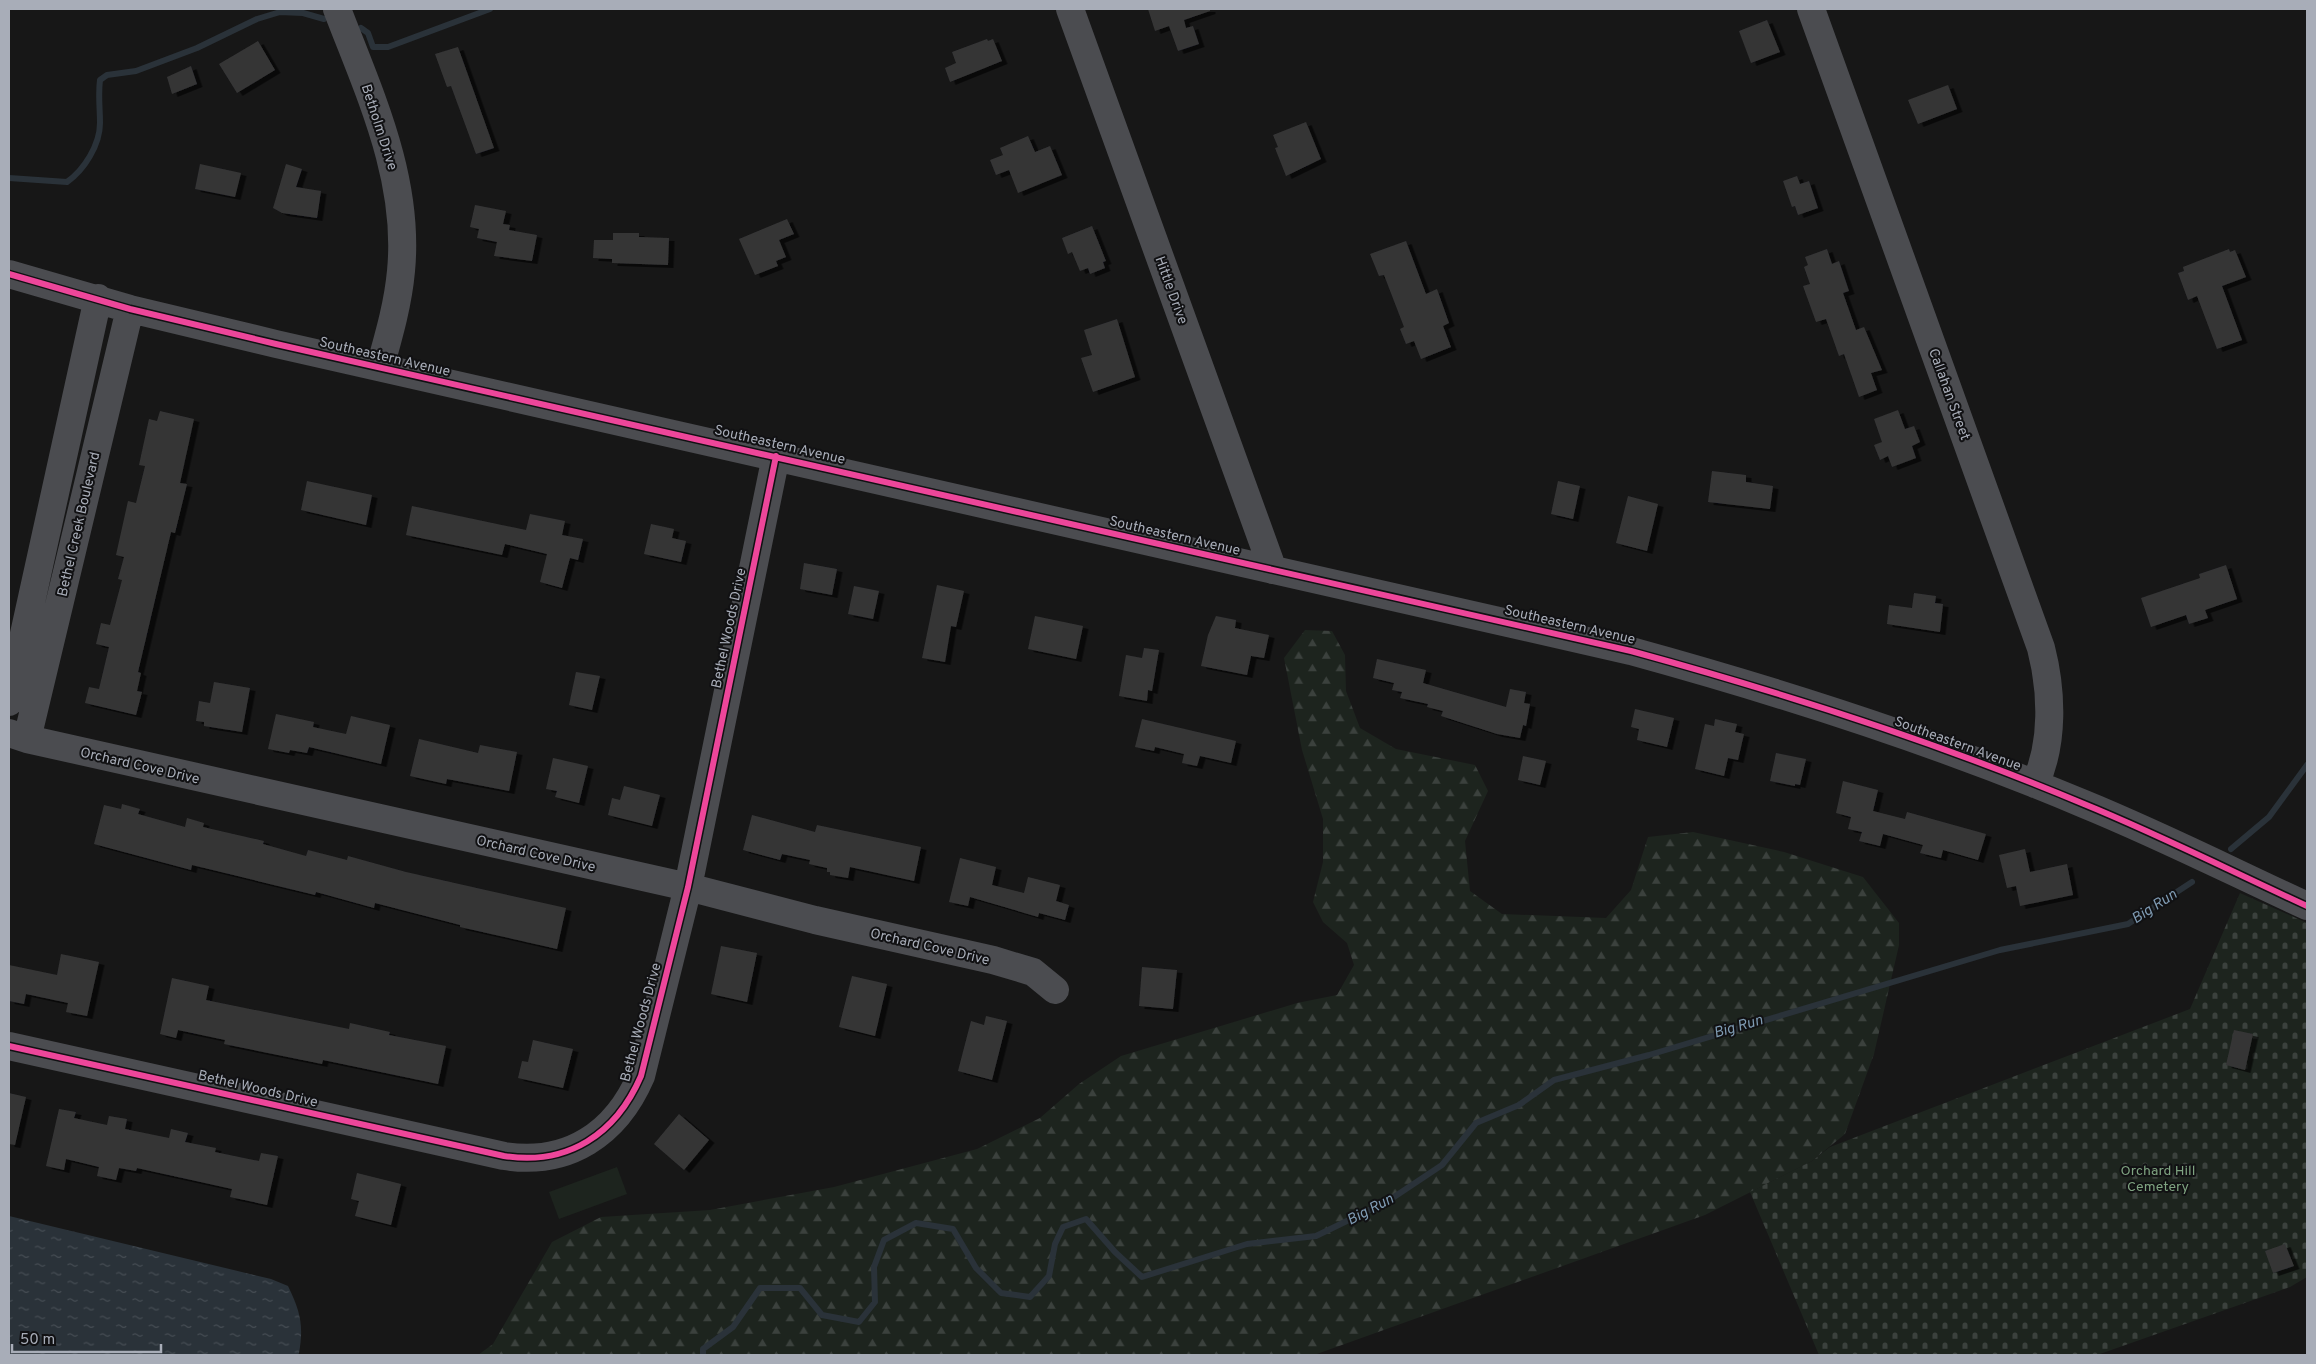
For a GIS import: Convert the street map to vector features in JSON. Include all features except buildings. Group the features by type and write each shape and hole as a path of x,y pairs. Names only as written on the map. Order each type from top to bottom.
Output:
{"street":[{"name":"Betholm Drive","path":"337,9 388,143 400,206 403,243 397,307 380,367"},
{"name":"Hittle Drive","path":"1070,9 1273,570"},
{"name":"Callahan Street","path":"1811,9 2041,648 2046,675 2049,711 2045,749 2035,784"},
{"name":"Southeastern Avenue","path":"9,274 98,298 130,309 1631,651 1730,678 1868,723 2084,803 2307,906"},
{"name":"Bethel Creek Boulevard","path":"9,702 98,298"},
{"name":"Bethel Creek Boulevard","path":"18,736 130,309"},
{"name":"Bethel Woods Drive","path":"9,1046 504,1156 544,1158 565,1152 593,1138 615,1118 633,1095 641,1076 688,887 776,456"},
{"name":"Orchard Cove Drive","path":"18,736 688,887 815,920 993,960 1033,972 1055,990"}],"green space":[{"path":"1305,630 1332,631 1345,655 1346,691 1360,728 1396,749 1475,765 1488,791 1465,841 1470,891 1502,914 1606,918 1631,890 1648,837 1693,832 1784,852 1863,877 1899,923 1899,945 1874,1054 1845,1134 1812,1161 1705,1215 1314,1355 478,1355 493,1344 552,1242 601,1217 710,1210 834,1187 977,1149 1040,1118 1079,1084 1121,1056 1297,1003 1337,995 1354,965 1347,943 1323,922 1313,902 1323,862 1323,819 1302,750 1284,658"},
{"name":"Orchard Hill Cemetery","path":"2240,893 2307,923 2307,1277 2290,1287 2097,1355 1819,1355 1750,1192 1812,1161 1830,1147 2190,1009"},
{"path":"617,1167 627,1194 559,1219 549,1192"}],"water":[{"path":"9,1216 271,1279 288,1286 300,1318 299,1353 298,1355 9,1355"}],"waterway":[{"path":"361,28 368,33 373,47 388,47 490,9"},
{"path":"9,178 67,182 79,171 90,156 97,140 100,123 100,80 107,75 136,71 197,48 257,19 280,12 303,13 324,19"},
{"name":"Big Run","path":"2231,849 2269,817 2307,765"},
{"name":"Big Run","path":"703,1355 703,1349 733,1327 760,1288 800,1288 822,1315 859,1322 875,1302 874,1267 884,1240 916,1223 953,1229 976,1268 1001,1293 1030,1297 1049,1276 1055,1244 1063,1227 1086,1219 1115,1252 1142,1277 1247,1244 1316,1236 1388,1201 1442,1165 1476,1123 1519,1105 1554,1080 1649,1055 2000,950 2128,924 2192,882"}],"cycle path":[{"path":"9,274 130,309 276,344 1631,651 1746,684 1860,720 2029,781 2168,841 2307,906"},
{"path":"9,1046 504,1156 527,1158 549,1156 587,1142 604,1129 631,1096 641,1076 688,887 776,456"}]}
